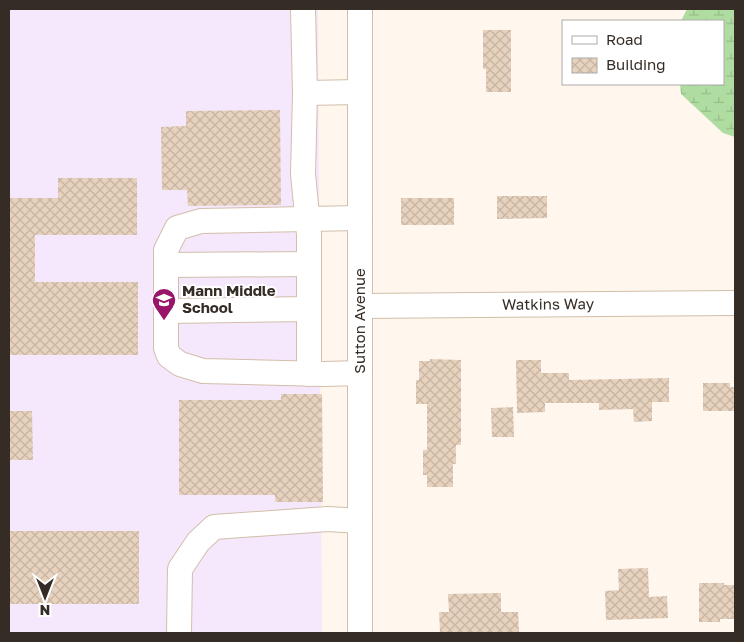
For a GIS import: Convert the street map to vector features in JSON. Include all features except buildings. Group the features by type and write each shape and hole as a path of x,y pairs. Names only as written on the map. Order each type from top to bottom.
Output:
{"street":[{"path":"303,9 305,92 303,174 309,235 309,374"},
{"name":"Sutton Avenue","path":"360,9 360,633"},
{"path":"305,92 360,92"},
{"path":"360,218 201,221 177,228 166,250 166,348 169,356 180,364 203,371 309,374 360,373"},
{"path":"166,265 308,264"},
{"name":"Watkins Way","path":"360,306 735,303"},
{"path":"167,311 308,309"},
{"path":"179,633 180,569 198,542 214,527 328,519 360,521"}],"shaded area":[{"name":"Mann Middle School","path":"9,9 318,9 322,633 9,633"}],"green space":[{"path":"687,9 735,9 735,137 723,133 681,94 680,85 724,85 724,20 682,20"}],"place":[{"name":"Mann Middle School","path":"164,321"}]}
